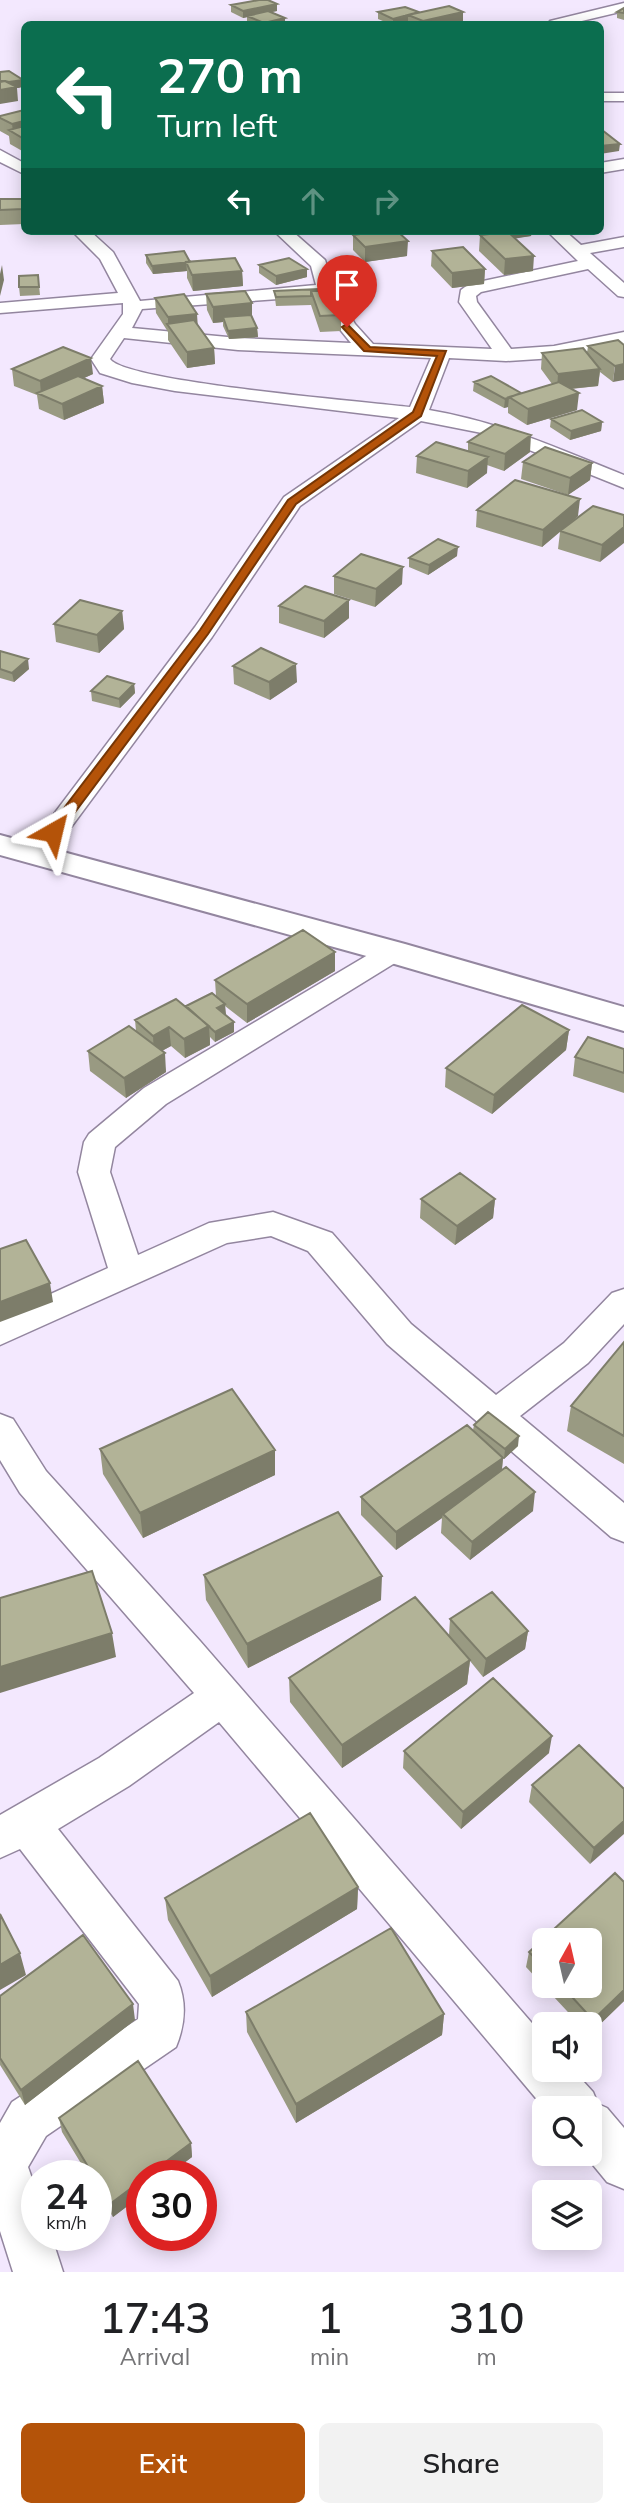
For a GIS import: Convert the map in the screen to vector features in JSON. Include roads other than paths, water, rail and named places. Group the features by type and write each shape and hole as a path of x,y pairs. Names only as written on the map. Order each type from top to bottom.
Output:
{"main road":[{"path":"0,845 393,952 624,1019"}],"street":[{"path":"567,21 624,7"},
{"path":"604,97 624,97"},
{"path":"0,155 21,167"},
{"path":"604,167 624,164"},
{"path":"83,235 107,256 131,301 132,313 100,359 107,369 132,377 189,387 417,414 499,431 624,482"},
{"path":"286,235 318,264 326,290 347,327 368,349"},
{"path":"560,235 624,292"},
{"path":"506,355 468,302 467,294 475,288 585,257 624,242"},
{"path":"0,308 326,290"},
{"path":"119,332 238,344 506,355 554,352 624,338"},
{"path":"36,855 204,632 292,502 417,414 442,353"},
{"path":"127,1274 94,1172 100,1142 155,1096 393,952"},
{"path":"0,1332 221,1231 273,1224 320,1242 398,1334 624,1526"},
{"path":"495,1416 576,1353 624,1302"},
{"path":"0,1429 33,1482 565,2096"},
{"path":"38,2272 21,2227 3,2164 29,2119 160,2031 162,1997 13,1830 161,1741 222,1697"},
{"path":"602,2139 624,2165"}]}
